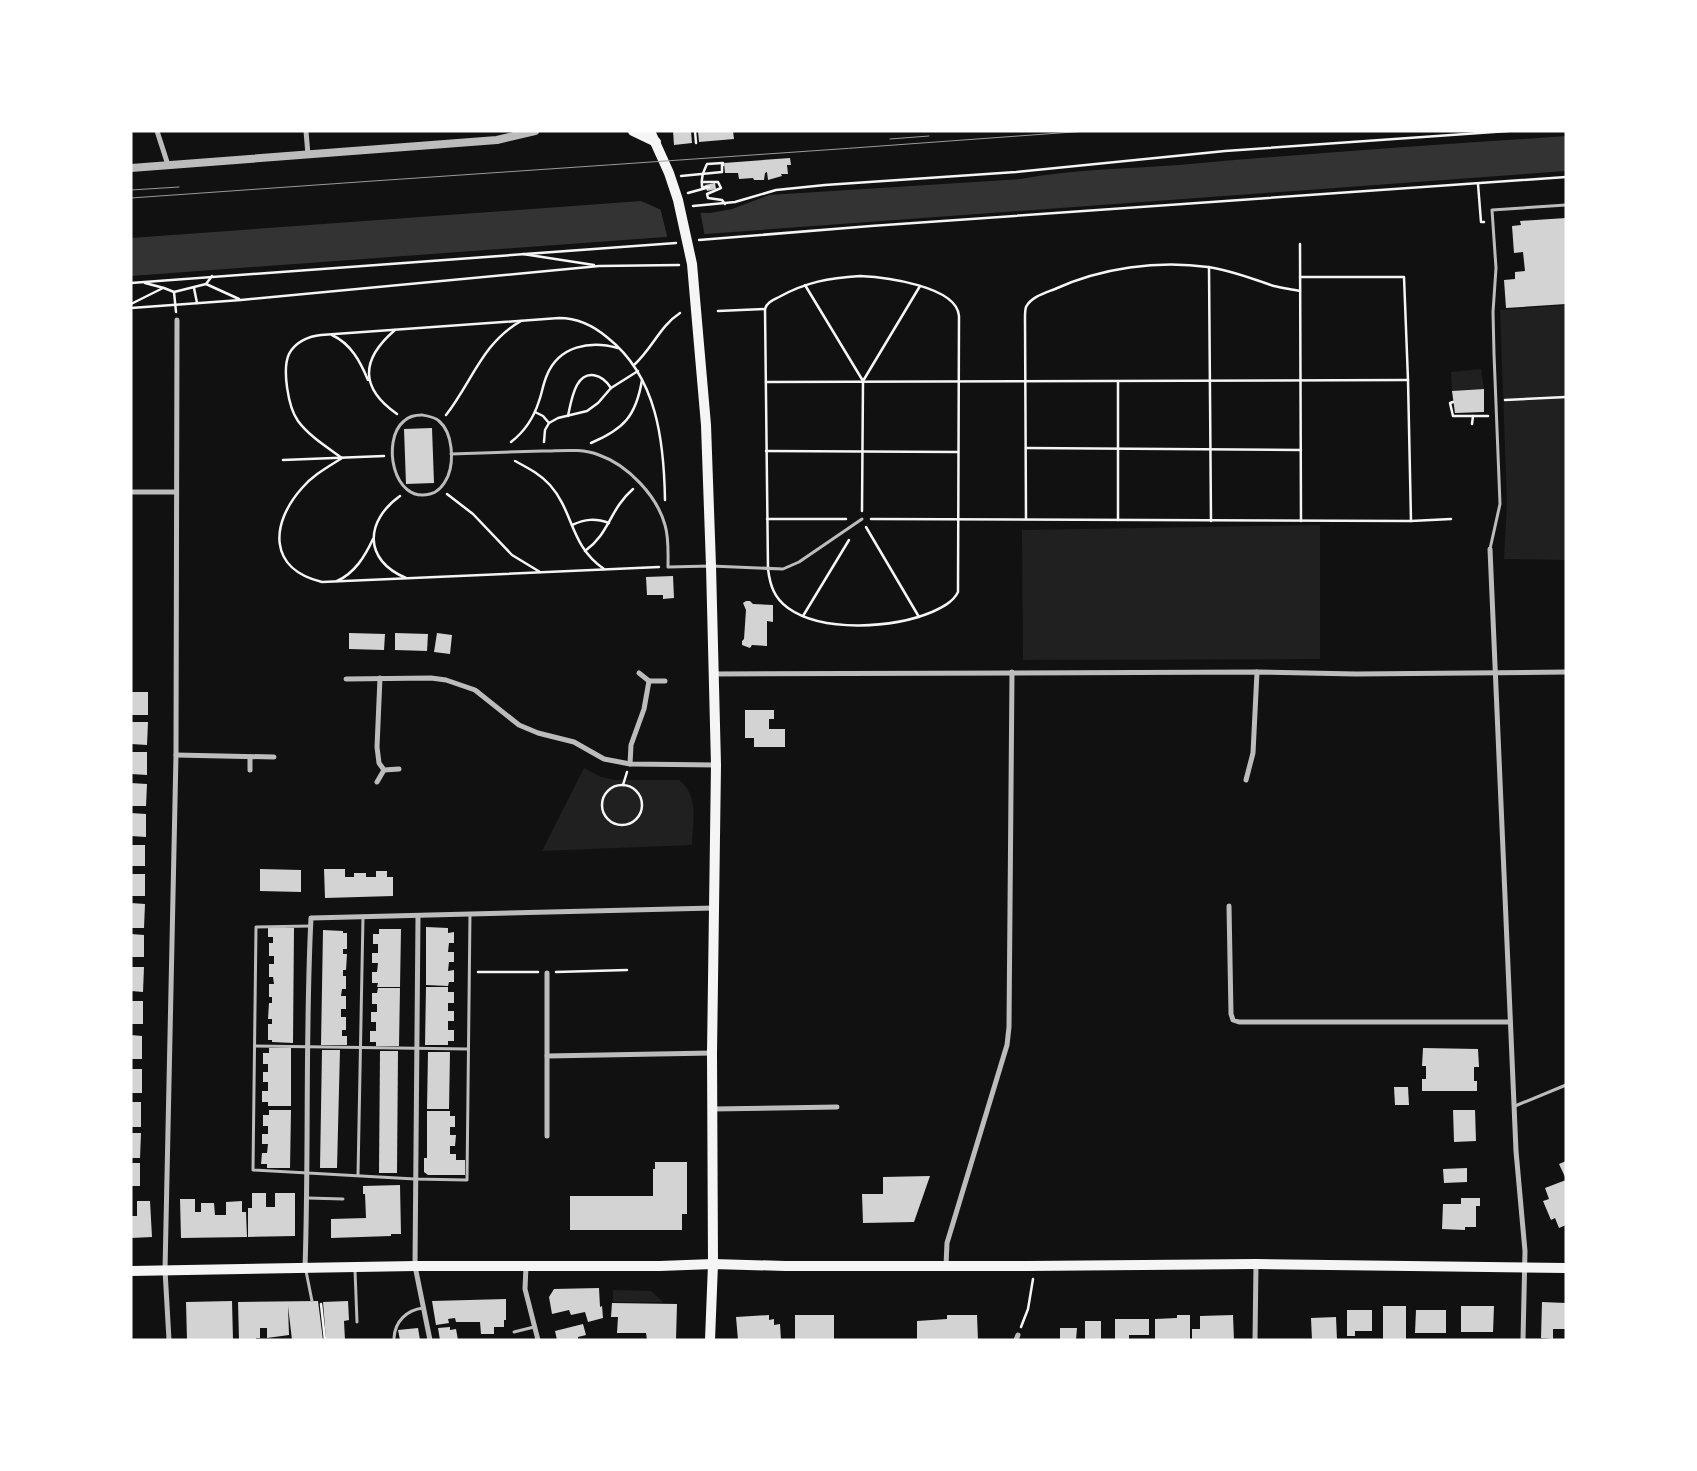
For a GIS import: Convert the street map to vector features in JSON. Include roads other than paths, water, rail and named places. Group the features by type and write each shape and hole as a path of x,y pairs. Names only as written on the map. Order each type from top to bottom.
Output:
{"main road":[{"path":"633,131 656,142"},
{"path":"650,131 670,177 678,202 691,259 706,425 716,765 712,1053 714,1264 710,1340"},
{"path":"131,1271 415,1266 660,1266 714,1264 785,1266 1256,1264 1566,1268"}],"street":[{"path":"156,131 168,165"},
{"path":"306,131 308,155"},
{"path":"131,168 497,140 542,131"},
{"path":"169,1340 165,1270 176,755 177,320"},
{"path":"131,492 176,492"},
{"path":"1490,549 1514,1107 1525,1251 1523,1340"},
{"path":"946,1265 947,1243 1007,1045 1009,1027 1012,672"},
{"path":"1246,780 1253,753 1257,672"},
{"path":"714,674 1257,672 1356,674 1566,672"},
{"path":"639,673 649,681 665,681"},
{"path":"380,678 377,747 379,763 384,770"},
{"path":"346,679 431,678 460,684 475,690 488,699 518,725 538,733 574,742 604,759 630,764 716,765"},
{"path":"630,764 631,745 644,709 649,681"},
{"path":"176,755 274,757"},
{"path":"250,757 250,770"},
{"path":"384,770 399,769"},
{"path":"377,782 384,770"},
{"path":"1229,906 1231,1014 1233,1020 1239,1022 1510,1022"},
{"path":"305,1268 308,1198 308,1047 311,918 714,908"},
{"path":"418,916 415,1266 430,1340"},
{"path":"547,973 547,1136"},
{"path":"547,1056 712,1053"},
{"path":"712,1109 837,1108"},
{"path":"1255,1340 1256,1264"},
{"path":"526,1266 526,1289 538,1340"}],"lane":[{"path":"1490,549 1500,504 1493,312 1496,268 1492,210 1566,204"},
{"path":"422,415 440,421 448,436 451,454 449,474 440,489 433,494 424,496 407,491 397,475 393,456 395,436 399,426 412,416 422,415"},
{"path":"451,454 570,450 599,455 613,461 639,483 660,510 668,544 668,567 711,566 783,569 799,562 862,519"},
{"path":"310,926 256,927 253,1170 467,1180 470,914"},
{"path":"358,1175 363,917"},
{"path":"255,1046 360,1047 417,1050 468,1049"},
{"path":"1514,1107 1566,1085"},
{"path":"308,1198 343,1199"},
{"path":"354,1267 357,1322"},
{"path":"305,1268 312,1301"},
{"path":"394,1338 394,1328 400,1320 412,1310 424,1308"},
{"path":"514,1332 535,1327"}],"tram line":[{"path":"131,198 1087,131"},
{"path":"890,139 929,136"},
{"path":"131,190 179,187"}]}
